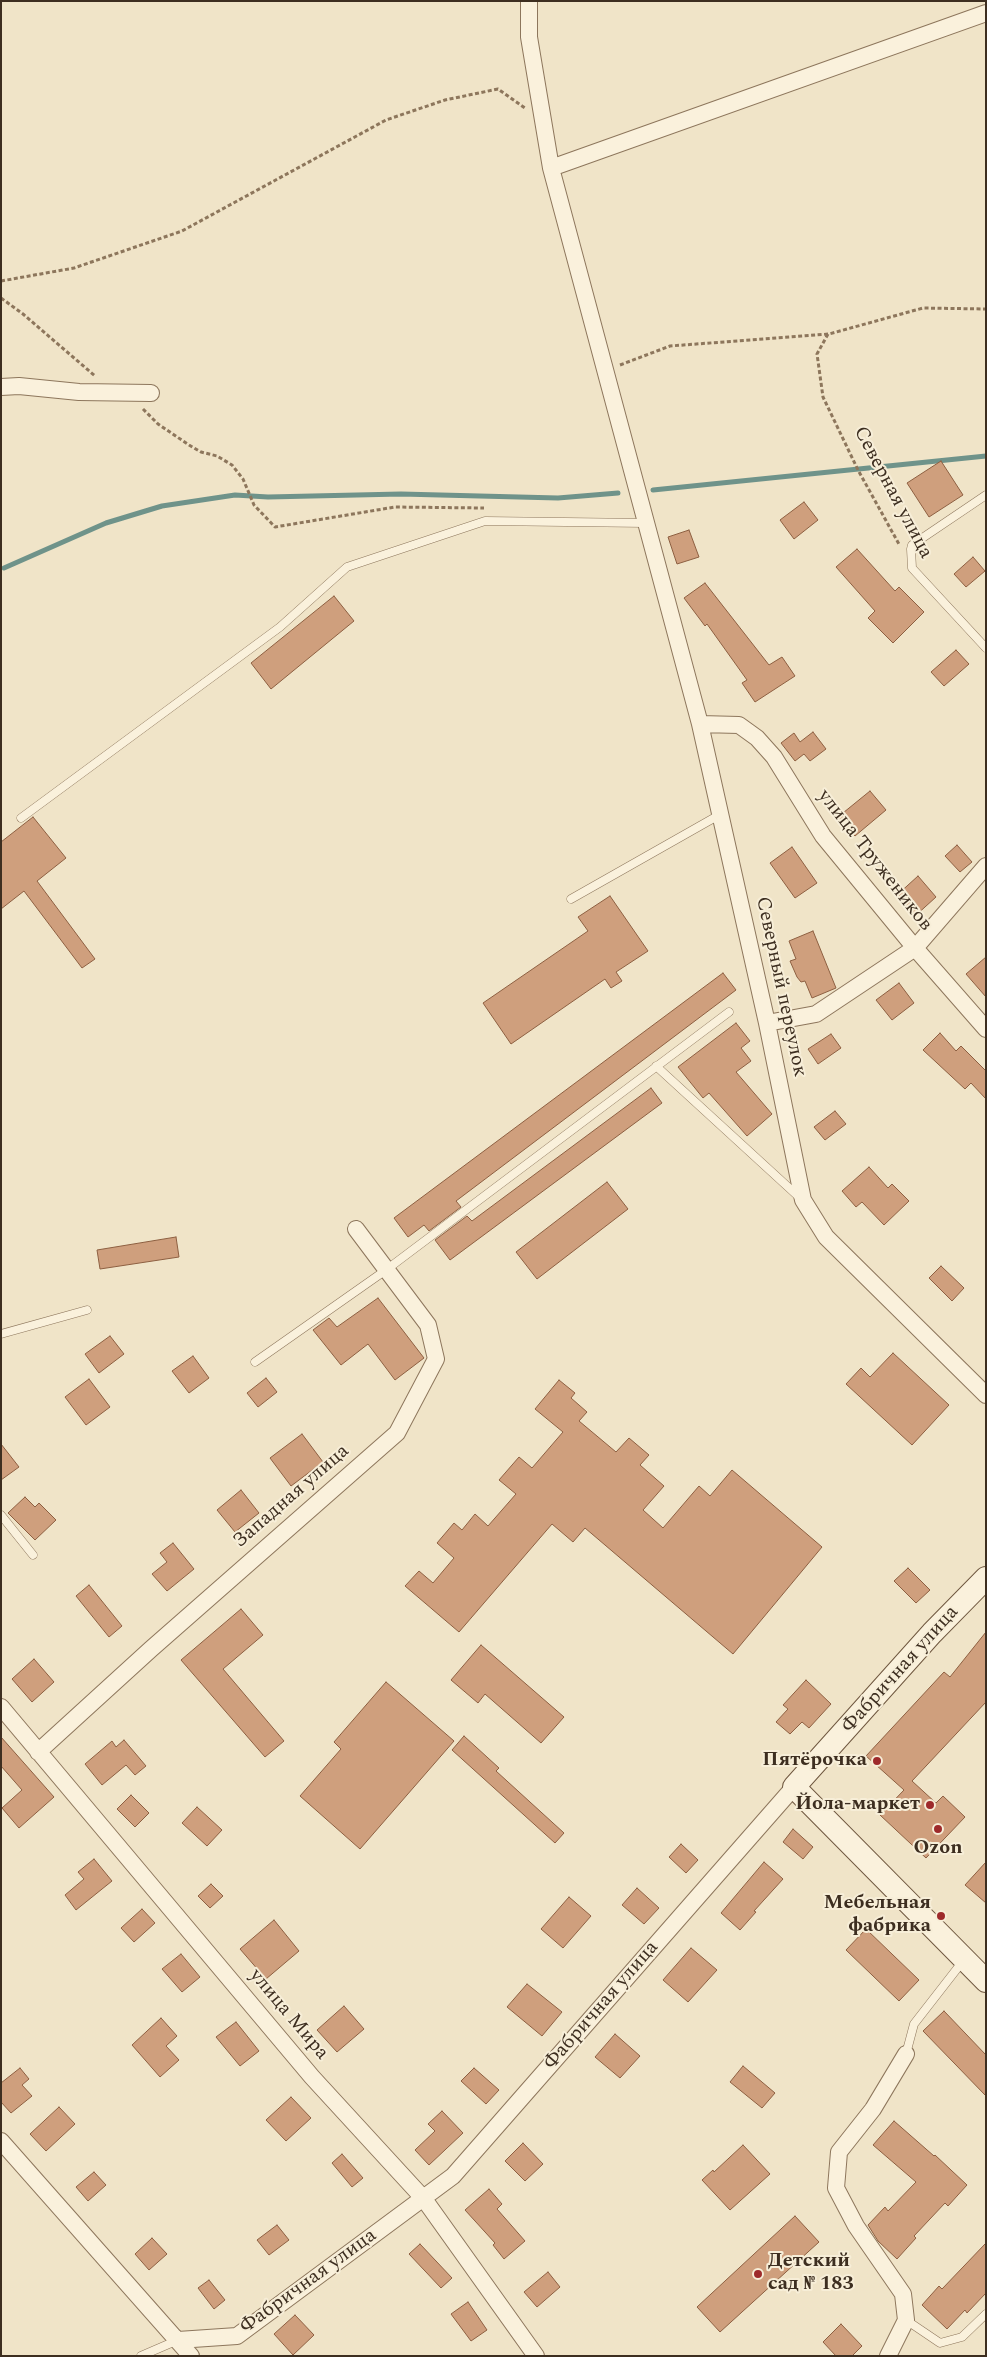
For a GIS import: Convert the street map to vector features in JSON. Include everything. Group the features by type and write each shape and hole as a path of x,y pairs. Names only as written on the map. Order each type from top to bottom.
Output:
{"street":[{"name":"Северный переулок","path":"529,1 529,37 551,168 700,724 767,1023 803,1200 826,1237 986,1395"},
{"path":"551,168 986,13"},
{"path":"1,387 19,386 79,392 151,393"},
{"name":"улица Тружеников","path":"700,724 739,725 756,738 774,757 823,836 915,948 986,1029"},
{"path":"767,1023 816,1014 915,948 986,866"},
{"name":"Западная улица","path":"38,1752 151,1649 396,1433 436,1360 428,1325 356,1229"},
{"name":"Фабричная улица","path":"178,2340 236,2336 453,2176 794,1787 932,1633 986,1578"},
{"name":"улица Мира","path":"1,1707 312,2077 424,2199 536,2356"},
{"path":"794,1787 986,1981"},
{"path":"888,2356 906,2320 902,2294 856,2226 836,2188 839,2152 873,2109 906,2054"},
{"path":"1,2141 191,2356"}],"lane":[{"path":"912,568 912,545 986,495"},
{"path":"21,818 280,627 347,567 485,521 646,523"},
{"name":"Северная улица","path":"912,568 986,648"},
{"path":"571,899 720,814"},
{"path":"255,1362 386,1270 730,1012"},
{"path":"656,1066 803,1200"},
{"path":"1,1334 87,1310"},
{"path":"1,1515 33,1555"},
{"path":"906,2054 914,2024 964,1959"},
{"path":"906,2320 940,2343 962,2337 986,2314"},
{"path":"141,2356 178,2340"}],"path":[{"path":"1,281 74,268 182,230 386,120 445,100 498,89 543,122"},
{"path":"1,298 23,314 97,378 136,402 158,424 201,452 216,456 232,466 243,479 254,505 275,527 395,507 488,508"},
{"path":"606,371 670,346 829,334 923,308 986,309"},
{"name":"Северная улица","path":"829,334 817,354 824,397 858,470 912,568"}],"building":[{"path":"941,461 963,495 929,517 907,483"},
{"path":"804,502 818,520 794,539 780,520"},
{"path":"689,530 699,557 677,564 668,537"},
{"path":"857,549 895,591 899,587 924,612 893,643 868,618 875,611 836,567"},
{"path":"973,557 985,571 966,587 954,574"},
{"path":"705,583 769,665 782,657 795,676 755,702 742,683 747,680 707,624 705,626 684,598"},
{"path":"334,596 354,621 271,689 251,663"},
{"path":"956,650 969,664 944,686 931,672"},
{"path":"813,732 826,749 810,761 804,754 795,761 781,743 794,733 800,742"},
{"path":"870,791 886,810 855,836 838,817"},
{"path":"33,817 66,858 37,881 95,959 82,968 24,891 1,909 1,842"},
{"path":"957,845 972,862 960,872 945,856"},
{"path":"792,847 817,883 795,898 770,863"},
{"path":"918,876 936,897 914,917 896,896"},
{"path":"610,896 648,951 616,972 622,981 611,988 605,979 511,1044 483,1003 588,931 578,917"},
{"path":"813,931 836,988 812,998 805,981 801,982 797,977 790,961 796,959 789,941"},
{"path":"986,957 986,997 966,974"},
{"path":"723,973 736,990 456,1201 461,1207 429,1231 424,1225 408,1237 394,1218"},
{"path":"899,983 914,1003 892,1020 876,1000"},
{"path":"736,1023 750,1041 741,1048 751,1061 736,1072 772,1114 747,1136 709,1093 703,1098 678,1067"},
{"path":"940,1033 956,1051 961,1046 986,1071 986,1099 971,1083 965,1089 923,1050"},
{"path":"831,1034 841,1048 818,1064 808,1049"},
{"path":"651,1088 662,1103 450,1260 435,1240 467,1216 472,1221"},
{"path":"835,1111 846,1124 825,1140 814,1127"},
{"path":"869,1167 888,1188 892,1184 909,1201 884,1225 862,1202 856,1207 842,1191"},
{"path":"607,1182 628,1209 537,1279 516,1252"},
{"path":"176,1237 179,1257 100,1269 97,1250"},
{"path":"941,1266 964,1288 952,1301 929,1278"},
{"path":"378,1298 424,1358 395,1380 368,1344 341,1365 313,1330 329,1318 337,1327"},
{"path":"110,1336 124,1354 99,1373 85,1354"},
{"path":"893,1353 949,1405 912,1445 846,1384 861,1368 870,1377"},
{"path":"193,1356 209,1378 189,1393 172,1371"},
{"path":"266,1378 277,1392 258,1407 247,1393"},
{"path":"89,1379 110,1407 86,1425 65,1397"},
{"path":"559,1380 575,1393 571,1398 587,1412 579,1421 616,1452 629,1438 649,1455 640,1465 664,1486 643,1510 663,1528 699,1486 710,1496 732,1470 822,1547 733,1654 585,1528 573,1542 552,1524 459,1632 405,1586 419,1571 433,1583 454,1558 437,1543 454,1523 462,1530 475,1514 488,1526 516,1494 499,1480 519,1457 532,1468 563,1432 535,1409"},
{"path":"302,1434 323,1462 291,1486 270,1458"},
{"path":"1,1444 19,1467 1,1480"},
{"path":"241,1490 259,1513 235,1532 217,1510"},
{"path":"25,1497 35,1507 39,1503 56,1520 35,1540 8,1513"},
{"path":"173,1543 194,1569 167,1591 152,1574 167,1562 160,1553"},
{"path":"908,1568 930,1590 916,1603 894,1581"},
{"path":"89,1585 122,1626 109,1637 76,1596"},
{"path":"241,1609 263,1635 223,1669 284,1741 265,1757 181,1660"},
{"path":"986,1632 986,1702 912,1781 936,1803 943,1796 965,1817 926,1858 880,1815 904,1790 866,1756 944,1672 950,1677"},
{"path":"481,1645 564,1717 541,1743 485,1694 478,1703 451,1680"},
{"path":"34,1659 54,1682 32,1702 12,1679"},
{"path":"806,1680 831,1704 809,1728 802,1722 790,1734 776,1722 788,1709 783,1705"},
{"path":"386,1682 454,1741 360,1849 300,1796 341,1749 334,1742"},
{"path":"464,1736 499,1768 496,1771 564,1833 555,1843 452,1750"},
{"path":"1,1737 54,1797 19,1828 2,1808 22,1790 1,1766"},
{"path":"124,1740 146,1766 135,1775 126,1765 102,1785 85,1764 112,1741 116,1747"},
{"path":"131,1795 149,1813 135,1827 117,1809"},
{"path":"197,1807 222,1830 207,1846 182,1823"},
{"path":"793,1829 813,1847 803,1859 783,1842"},
{"path":"681,1844 698,1860 686,1873 669,1857"},
{"path":"94,1859 112,1881 76,1910 65,1895 84,1879 78,1872"},
{"path":"764,1862 783,1879 754,1911 756,1912 740,1930 721,1913"},
{"path":"986,1862 986,1903 965,1885"},
{"path":"211,1884 223,1896 210,1908 198,1896"},
{"path":"637,1888 659,1908 644,1924 622,1905"},
{"path":"569,1897 591,1916 563,1948 541,1929"},
{"path":"142,1909 155,1923 134,1942 121,1928"},
{"path":"274,1920 299,1951 266,1979 240,1949"},
{"path":"866,1929 919,1980 899,2001 846,1950"},
{"path":"691,1948 717,1970 688,2002 663,1980"},
{"path":"181,1954 200,1977 182,1992 162,1969"},
{"path":"527,1984 562,2012 542,2036 507,2007"},
{"path":"344,2006 364,2029 337,2052 317,2030"},
{"path":"944,2011 986,2055 986,2096 923,2031"},
{"path":"161,2018 177,2036 166,2046 179,2060 160,2077 132,2045"},
{"path":"236,2022 259,2051 240,2066 216,2037"},
{"path":"615,2034 640,2056 620,2078 595,2057"},
{"path":"743,2066 775,2093 762,2108 730,2082"},
{"path":"20,2068 29,2079 22,2085 32,2096 11,2113 1,2102 1,2083"},
{"path":"474,2068 499,2090 486,2104 461,2081"},
{"path":"291,2097 311,2118 286,2141 266,2120"},
{"path":"59,2107 75,2124 46,2151 30,2134"},
{"path":"442,2111 463,2133 429,2165 415,2150 435,2131 428,2124"},
{"path":"894,2121 967,2185 948,2206 945,2203 914,2236 916,2238 897,2259 878,2241 868,2225 885,2207 888,2211 916,2182 873,2145"},
{"path":"523,2143 543,2164 525,2181 505,2161"},
{"path":"743,2145 770,2174 730,2210 702,2180 713,2170 714,2172"},
{"path":"342,2154 363,2178 352,2187 332,2163"},
{"path":"94,2172 106,2185 88,2201 76,2187"},
{"path":"489,2189 502,2204 497,2209 525,2241 504,2259 493,2245 495,2243 465,2210"},
{"name":"Детский сад № 183","path":"795,2216 819,2242 720,2332 697,2307"},
{"path":"277,2225 289,2240 269,2255 257,2240"},
{"path":"152,2238 167,2254 149,2270 135,2254"},
{"path":"986,2243 986,2293 967,2313 965,2310 947,2329 922,2305 939,2286 942,2289"},
{"path":"420,2244 452,2278 441,2288 409,2254"},
{"path":"548,2272 560,2287 537,2307 524,2292"},
{"path":"209,2280 225,2300 214,2309 198,2288"},
{"path":"468,2302 487,2330 471,2341 451,2314"},
{"path":"295,2315 314,2335 293,2355 274,2334"},
{"path":"841,2324 862,2346 852,2356 836,2356 823,2342"}],"waterway":[{"path":"653,490 986,456"},
{"path":"4,568 106,523 162,506 235,495 268,497 401,494 558,498 618,493"}],"place":[{"name":"Пятёрочка","path":"877,1761"},
{"name":"Йола-маркет","path":"930,1805"},
{"name":"Ozon","path":"938,1829"},
{"name":"Мебельная фабрика","path":"941,1916"},
{"name":"Детский сад № 183","path":"758,2274"}]}
